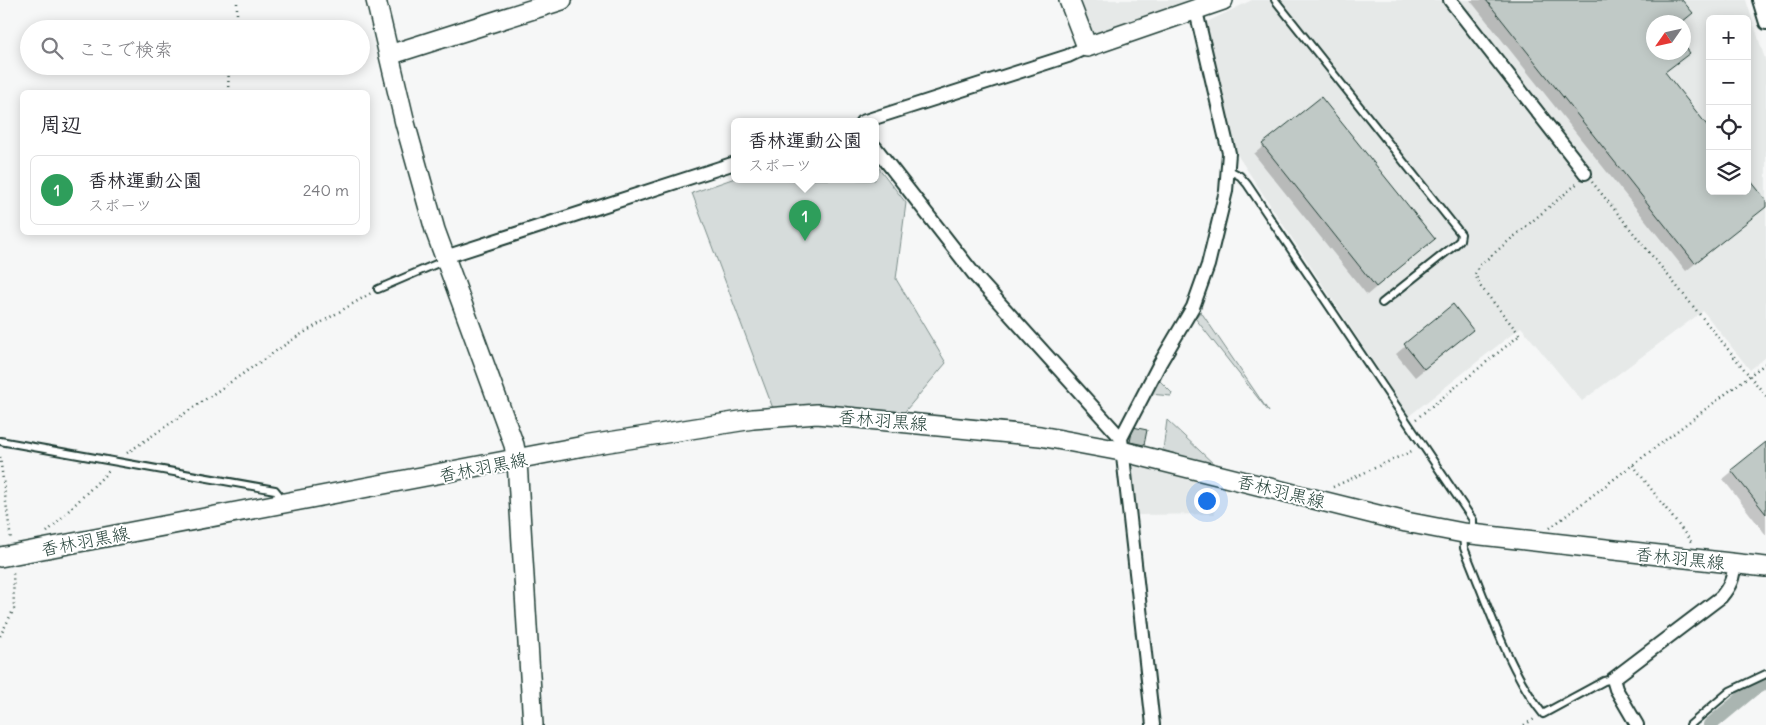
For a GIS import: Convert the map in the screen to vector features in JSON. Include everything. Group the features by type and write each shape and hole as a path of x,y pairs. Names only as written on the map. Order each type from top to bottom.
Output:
{"main road":[{"path":"376,0 422,187 508,427 517,461 532,725"},
{"path":"389,55 562,0"},
{"path":"1069,0 1087,47 1196,11 1223,0"},
{"name":"香林羽黒線","path":"0,557 517,461 584,446 753,419 817,414 1121,445 1321,501 1468,533 1766,567"}],"street":[{"path":"1450,0 1585,173"},
{"path":"1758,0 1766,23"},
{"path":"1153,725 1121,445 1160,363 1194,307 1217,230 1229,170 1229,153 1196,11"},
{"path":"874,118 1068,56 1087,47"},
{"path":"879,152 977,278 1121,445"},
{"path":"446,258 731,164"},
{"path":"1638,725 1616,689 1613,679 1721,597 1730,587 1734,575 1734,563"}],"lane":[{"path":"1275,0 1461,234 1460,240 1455,246 1382,303"},
{"path":"1229,170 1240,176 1247,184 1472,520 1464,548 1506,648 1528,694 1543,714 1604,681 1613,679"},
{"path":"378,289 446,258"},
{"path":"0,441 275,490 286,504"},
{"path":"1690,725 1730,691 1766,674"}],"path":[{"path":"237,0 237,20"},
{"path":"228,90 229,75"},
{"path":"1585,173 1766,396"},
{"path":"1408,425 1520,335 1482,287 1475,274 1480,265 1583,179 1585,173"},
{"path":"32,551 44,536 136,445 295,338 378,289"},
{"path":"1545,543 1550,527 1766,363"},
{"path":"1321,501 1329,489 1409,454 1422,445"},
{"path":"1633,465 1694,545 1693,559"}],"shaded area":[{"path":"1078,0 1200,0 1096,33 1087,27"},
{"path":"1252,0 1746,0 1751,15 1706,15 1706,195 1751,195 1751,16 1766,62 1766,357 1750,370 1703,311 1582,401 1521,327 1409,416 1236,153 1205,23"},
{"path":"879,168 906,203 896,279 946,363 901,416 774,411 692,193 731,179 731,183 879,183"},
{"path":"1201,312 1269,412 1195,318"},
{"path":"1159,380 1172,393 1171,396 1150,394"},
{"path":"1167,420 1217,467 1163,450"},
{"path":"1133,465 1210,484 1215,514 1136,515 1129,469"}],"building":[{"path":"1486,0 1682,0 1693,13 1691,15 1646,15 1646,60 1681,60 1665,72 1706,124 1706,195 1751,195 1751,181 1766,200 1766,207 1695,263"},
{"path":"1321,97 1435,239 1376,287 1262,144"},
{"path":"1453,304 1473,330 1424,369 1404,344"},
{"path":"1133,427 1147,430 1144,445 1130,442"},
{"path":"1766,442 1766,514 1731,470"}],"waterway":[{"path":"1710,725 1752,690 1766,682"}],"place":[{"name":"香林運動公園","path":"805,241"}]}
